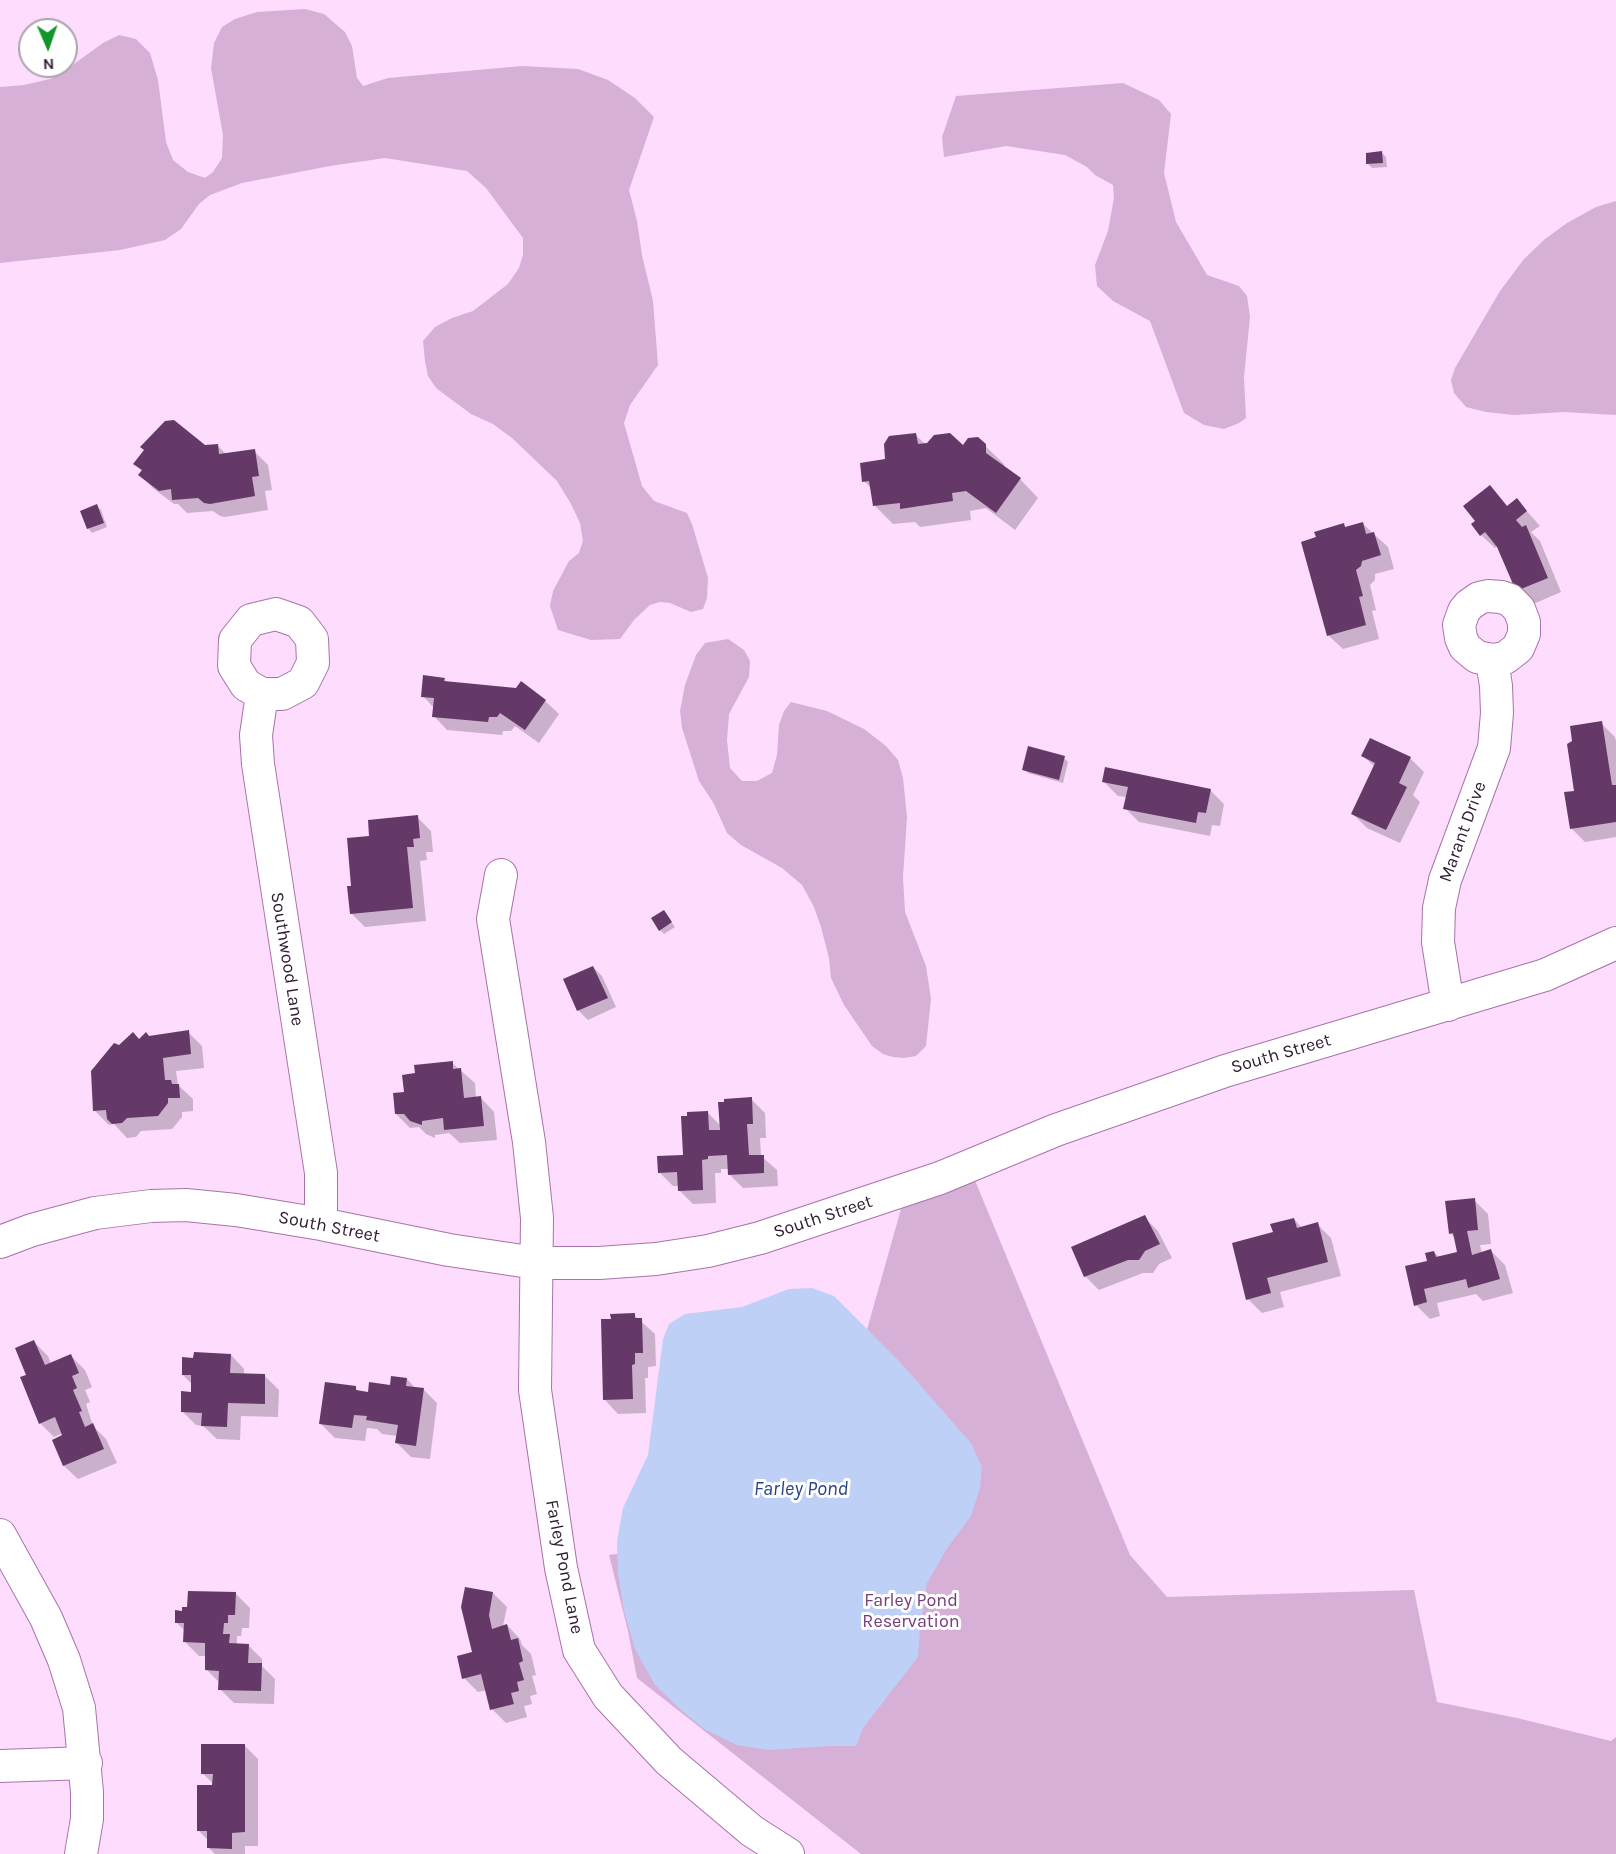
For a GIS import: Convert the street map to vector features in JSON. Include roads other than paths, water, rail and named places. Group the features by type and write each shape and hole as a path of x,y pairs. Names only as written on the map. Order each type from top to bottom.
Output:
{"street":[{"name":"Marant Drive","path":"1448,1005 1438,942 1439,908 1445,880 1494,748 1497,713 1492,660"},
{"name":"Southwood Lane","path":"262,694 256,735 258,764 321,1173 321,1224"},
{"path":"501,875 493,919 529,1142 537,1218 536,1263"},
{"name":"South Street","path":"0,1242 67,1219 106,1211 151,1206 219,1208 321,1224 449,1250 536,1263 599,1263 656,1259 708,1251 760,1238 940,1178 1056,1130 1225,1071 1545,975 1616,944"},
{"name":"Farley Pond Lane","path":"536,1263 535,1390 561,1568 579,1650 608,1696 669,1761 752,1831 788,1854"},
{"path":"0,1535 46,1618 64,1659 79,1708 86,1763 87,1819 81,1854"},
{"path":"0,1766 86,1763"}],"water":[{"name":"Farley Pond","path":"812,1288 834,1296 900,1362 971,1443 982,1467 980,1488 971,1516 948,1547 927,1583 918,1657 863,1728 856,1746 769,1750 737,1745 706,1730 655,1685 635,1649 624,1611 618,1574 617,1541 623,1508 648,1455 663,1339 669,1324 685,1314 742,1307 789,1289"}],"park label":[{"name":"Farley Pond Reservation","path":"911,1611"}]}
